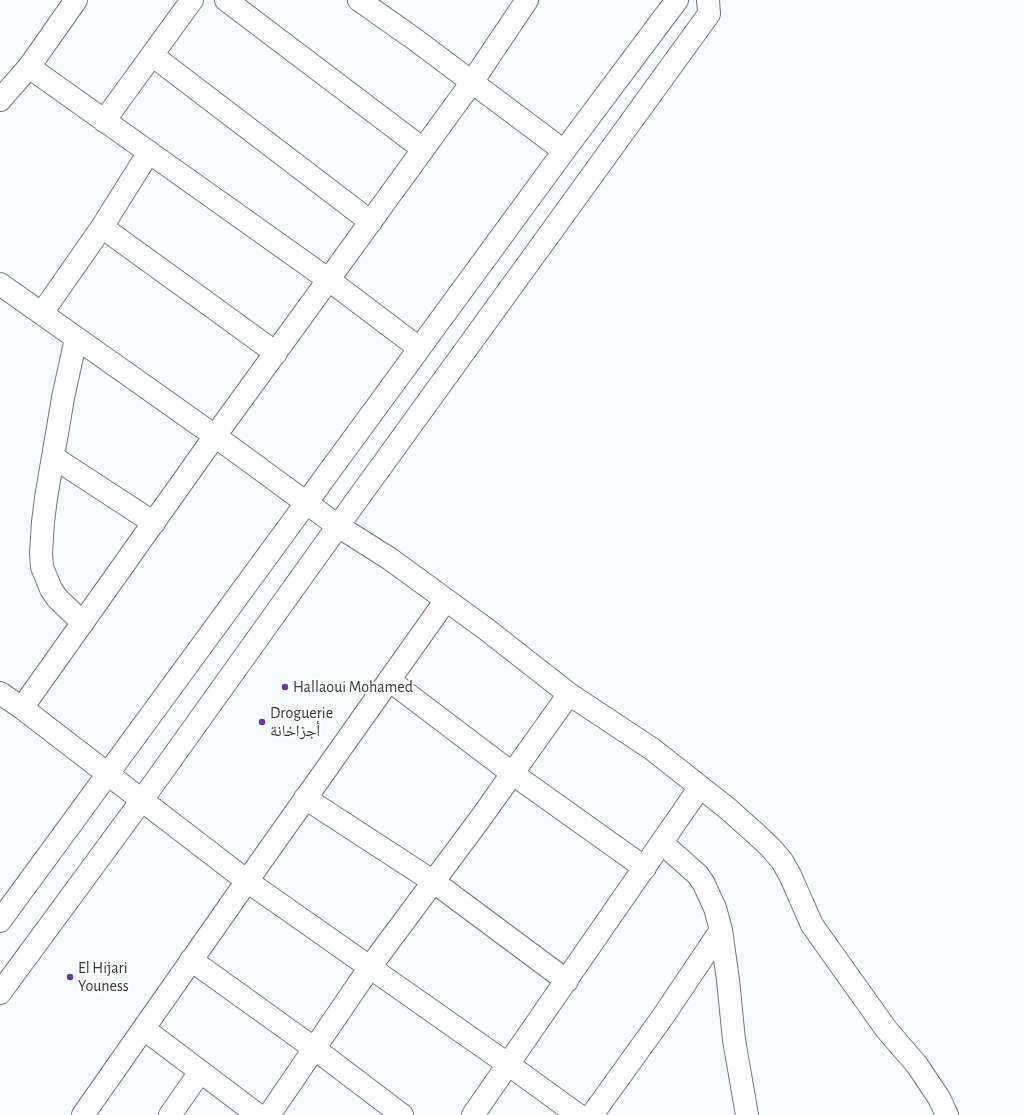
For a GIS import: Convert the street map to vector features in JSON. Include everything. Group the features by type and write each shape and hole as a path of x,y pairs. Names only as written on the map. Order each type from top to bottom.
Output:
{"street":[{"path":"0,100 29,67 76,0"},
{"path":"104,121 192,0"},
{"path":"226,0 423,149"},
{"path":"359,0 564,151"},
{"path":"22,708 215,436 472,82 527,0"},
{"path":"0,921 419,348 677,0"},
{"path":"0,993 142,800 708,7"},
{"path":"152,55 371,222"},
{"path":"29,67 329,280 419,348"},
{"path":"42,313 102,227 149,152"},
{"path":"102,227 276,353"},
{"path":"0,284 215,436 338,526 390,559 486,629 569,694 652,750 700,787 755,833 770,847 782,862 790,875 812,925 886,1029 917,1065 940,1098 947,1115"},
{"path":"76,338 63,398 53,457 43,522 41,553 42,567 51,589 57,598 83,623"},
{"path":"53,457 154,523"},
{"path":"83,1115 446,600"},
{"path":"389,680 513,774 645,868"},
{"path":"0,693 22,708 247,881 306,921 578,1115"},
{"path":"269,1115 370,967 513,774 569,694"},
{"path":"473,1115 700,787"},
{"path":"305,798 434,882 567,981"},
{"path":"662,843 698,876 704,884 716,908 721,930 734,1040 746,1115"},
{"path":"592,1115 664,1015 721,930"},
{"path":"192,960 315,1049 402,1115"},
{"path":"144,1029 258,1115"},
{"path":"170,1115 200,1072"}],"place":[{"name":"Hallaoui Mohamed","path":"285,687"},
{"name":"Droguerie أجزاخانة","path":"262,722"},
{"name":"El Hijari Youness","path":"70,977"}]}
